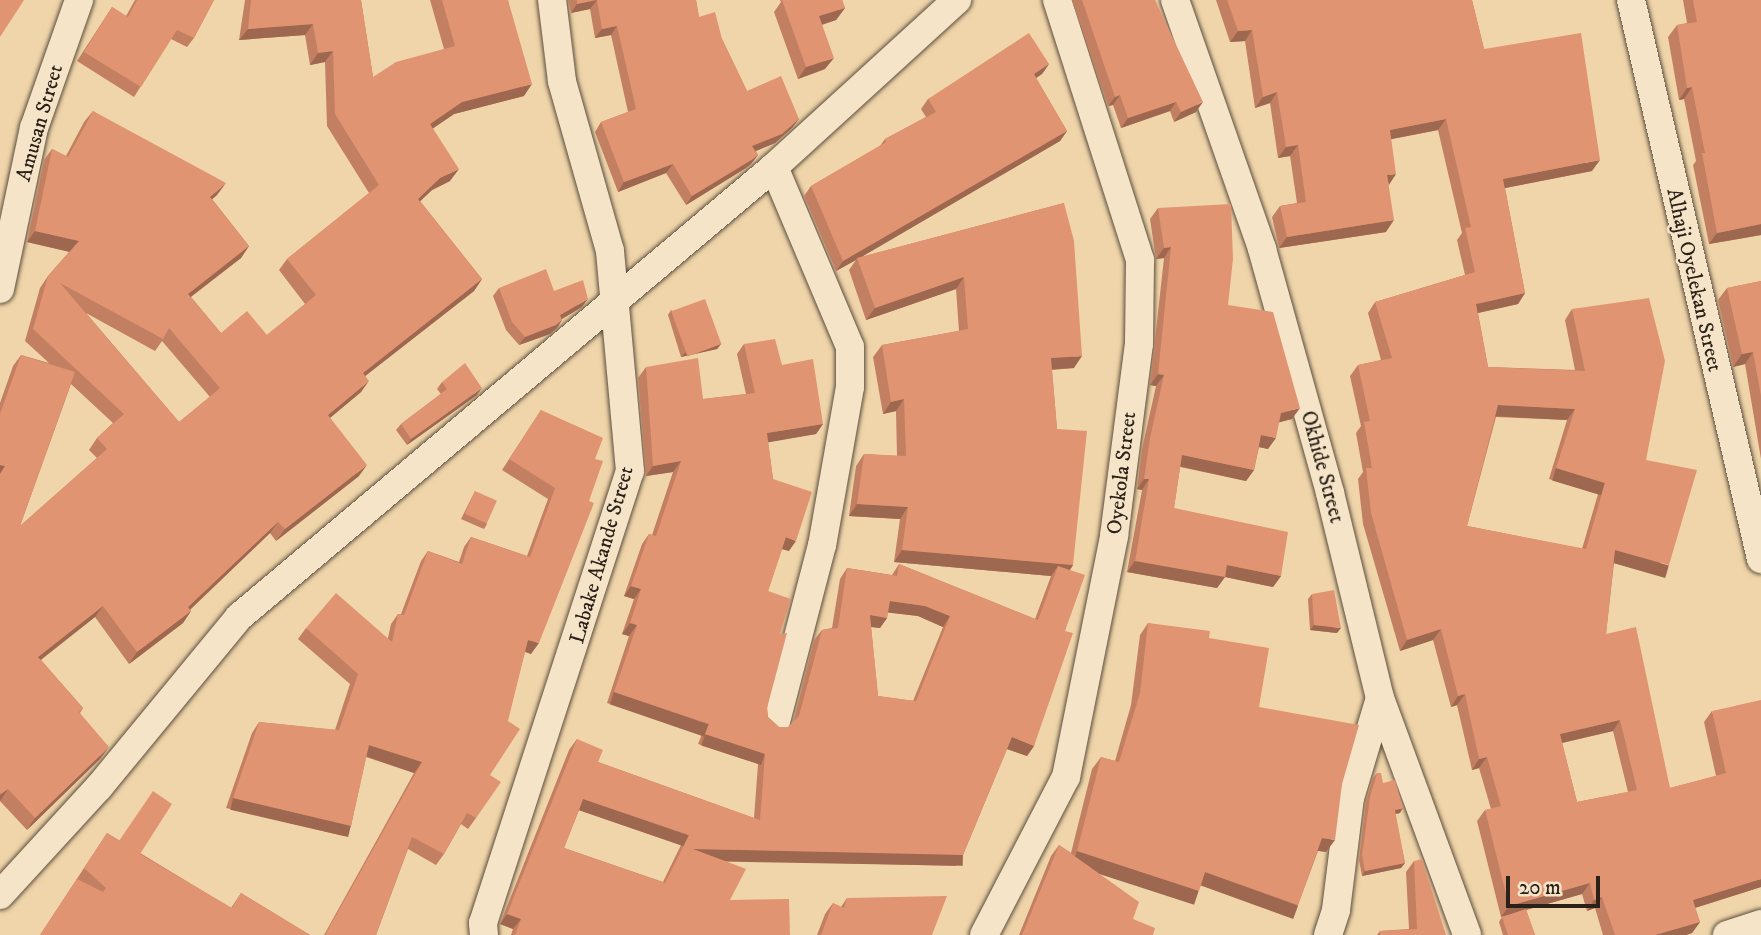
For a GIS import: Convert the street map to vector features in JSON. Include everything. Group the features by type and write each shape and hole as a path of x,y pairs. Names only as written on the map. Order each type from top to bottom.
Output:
{"street":[{"name":"Amusan Street","path":"0,289 34,128 79,0"},
{"name":"Labake Akande Street","path":"484,935 483,923 631,471 628,405 614,304 610,251 562,81 552,0"},
{"path":"0,895 83,806 239,617 774,167 957,0"},
{"name":"Oyekola Street","path":"984,935 1066,776 1112,550 1139,344 1140,260 1057,0"},
{"name":"Okhide Street","path":"1175,0 1262,249 1330,493 1380,698 1467,935"},
{"name":"Alhaji Oyelekan Street","path":"1631,0 1761,559"},
{"path":"774,167 850,347 850,387 822,545 776,722"},
{"path":"1328,935 1336,910 1350,798 1380,698"},
{"path":"1727,935 1761,925"}],"building":[{"path":"0,0 24,0 0,37"},
{"path":"137,0 214,0 194,38 177,30 141,87 84,52 112,7 128,17"},
{"path":"251,0 361,0 373,77 396,62 455,46 442,0 508,0 532,84 462,102 430,124 459,169 440,178 418,199 482,279 363,373 369,381 328,415 367,465 285,529 278,522 188,607 191,611 137,652 103,606 38,657 83,708 79,712 109,747 35,818 8,789 0,793 0,474 5,466 0,465 0,414 21,355 75,372 20,526 107,449 97,438 124,414 33,329 48,276 79,241 35,231 52,149 68,157 93,111 226,183 210,197 249,246 188,294 221,333 247,311 267,335 316,295 287,259 379,185 335,114 333,51 318,53 313,24 248,29","holes":["60,283 163,339 169,328 220,388 179,422"]},
{"path":"577,0 596,0 577,4"},
{"path":"597,0 696,0 699,17 715,12 722,39 747,91 781,76 799,119 782,134 752,146 758,155 753,159 692,196 673,164 624,182 601,122 636,109 617,26 602,29"},
{"path":"782,0 842,0 845,8 819,16 834,58 806,67"},
{"path":"1082,0 1155,0 1203,102 1181,112 1176,102 1128,118 1120,95 1115,97"},
{"path":"1227,0 1472,0 1484,49 1581,33 1600,160 1503,179 1525,293 1476,304 1488,367 1585,371 1572,309 1649,298 1665,361 1646,460 1697,470 1669,565 1615,550 1606,634 1636,627 1670,788 1726,773 1712,711 1761,700 1761,879 1693,900 1700,922 1655,935 1615,935 1602,897 1594,900 1590,883 1509,906 1485,810 1501,806 1487,757 1479,759 1465,694 1458,696 1441,629 1407,640 1371,513 1366,468 1372,468 1364,422 1370,421 1358,365 1392,358 1375,302 1475,272 1465,228 1471,227 1446,119 1390,130 1396,174 1387,175 1394,220 1287,237 1280,206 1306,202 1298,145 1286,147 1277,92 1263,97 1252,30 1238,31","holes":["1498,405 1575,409 1556,468 1605,483 1586,549 1467,526","1620,720 1637,790 1577,802 1560,734"]},
{"path":"1693,0 1761,0 1761,224 1717,233 1702,153 1705,153 1692,87 1687,88 1677,25 1697,22"},
{"path":"1029,33 1049,64 1034,74 1067,131 843,261 811,186 886,142 885,139 936,112 928,99"},
{"path":"1064,203 1074,241 1082,356 1051,358 1057,429 1087,431 1073,565 902,550 908,507 857,504 864,454 906,456 904,399 891,402 882,345 968,329 964,277 875,308 857,258"},
{"path":"1231,204 1233,259 1228,305 1273,312 1300,408 1281,413 1276,438 1261,435 1254,470 1182,455 1174,508 1288,532 1281,576 1227,565 1225,577 1135,561 1149,479 1144,479 1150,438 1164,375 1158,374 1171,247 1164,248 1158,208"},
{"path":"546,269 554,291 583,280 588,299 560,315 562,320 556,325 525,337 512,322 499,288"},
{"path":"1761,281 1761,396 1753,352 1742,354 1727,288"},
{"path":"705,299 721,344 688,356 671,311"},
{"path":"775,339 782,365 813,359 823,424 767,433 773,479 812,492 796,541 786,537 768,591 791,599 780,634 787,633 767,708 768,717 779,727 788,727 799,716 822,630 838,628 847,568 897,576 899,564 1038,620 1058,566 1085,575 1065,631 1073,633 1034,746 1012,737 963,855 693,849 746,869 730,900 789,899 790,935 515,935 521,919 507,914 577,739 603,750 598,762 760,820 765,754 705,734 709,724 614,692 637,625 630,623 641,589 631,586 649,534 656,536 681,461 653,466 646,367 698,358 703,399 755,393 744,344","holes":["890,601 925,606 950,616 916,701 878,696 870,615 887,618","583,799 689,835 665,883 564,848"]},
{"path":"465,363 482,388 411,439 401,424 447,389 442,382"},
{"path":"541,410 603,438 595,459 603,461 589,501 594,503 539,643 528,640 508,721 520,729 490,775 501,782 476,818 467,813 444,854 412,837 376,935 325,935 422,762 369,745 351,826 233,798 259,722 339,730 358,674 306,628 336,593 392,642 398,614 404,615 428,551 462,564 471,537 530,557 555,488 509,459"},
{"path":"475,491 497,501 487,524 465,514"},
{"path":"1334,590 1341,628 1314,625 1312,594"},
{"path":"1148,623 1210,631 1209,638 1269,648 1259,707 1359,725 1342,784 1335,840 1322,838 1298,905 1205,872 1199,891 1077,851 1101,757 1119,762 1140,693"},
{"path":"1377,773 1381,773 1383,783 1395,780 1403,808 1395,810 1405,863 1365,871 1362,855 1370,797"},
{"path":"153,791 172,804 140,854 232,908 241,893 310,935 40,935 77,879 103,892 106,888 84,868 107,833 119,841"},
{"path":"1059,845 1139,902 1133,919 1155,928 1153,935 1022,935"},
{"path":"1422,859 1446,935 1380,935 1380,931 1417,929 1414,861"},
{"path":"947,896 932,935 821,935 833,903 844,908 847,898"},
{"path":"1526,909 1535,935 1508,935 1502,917"}]}
